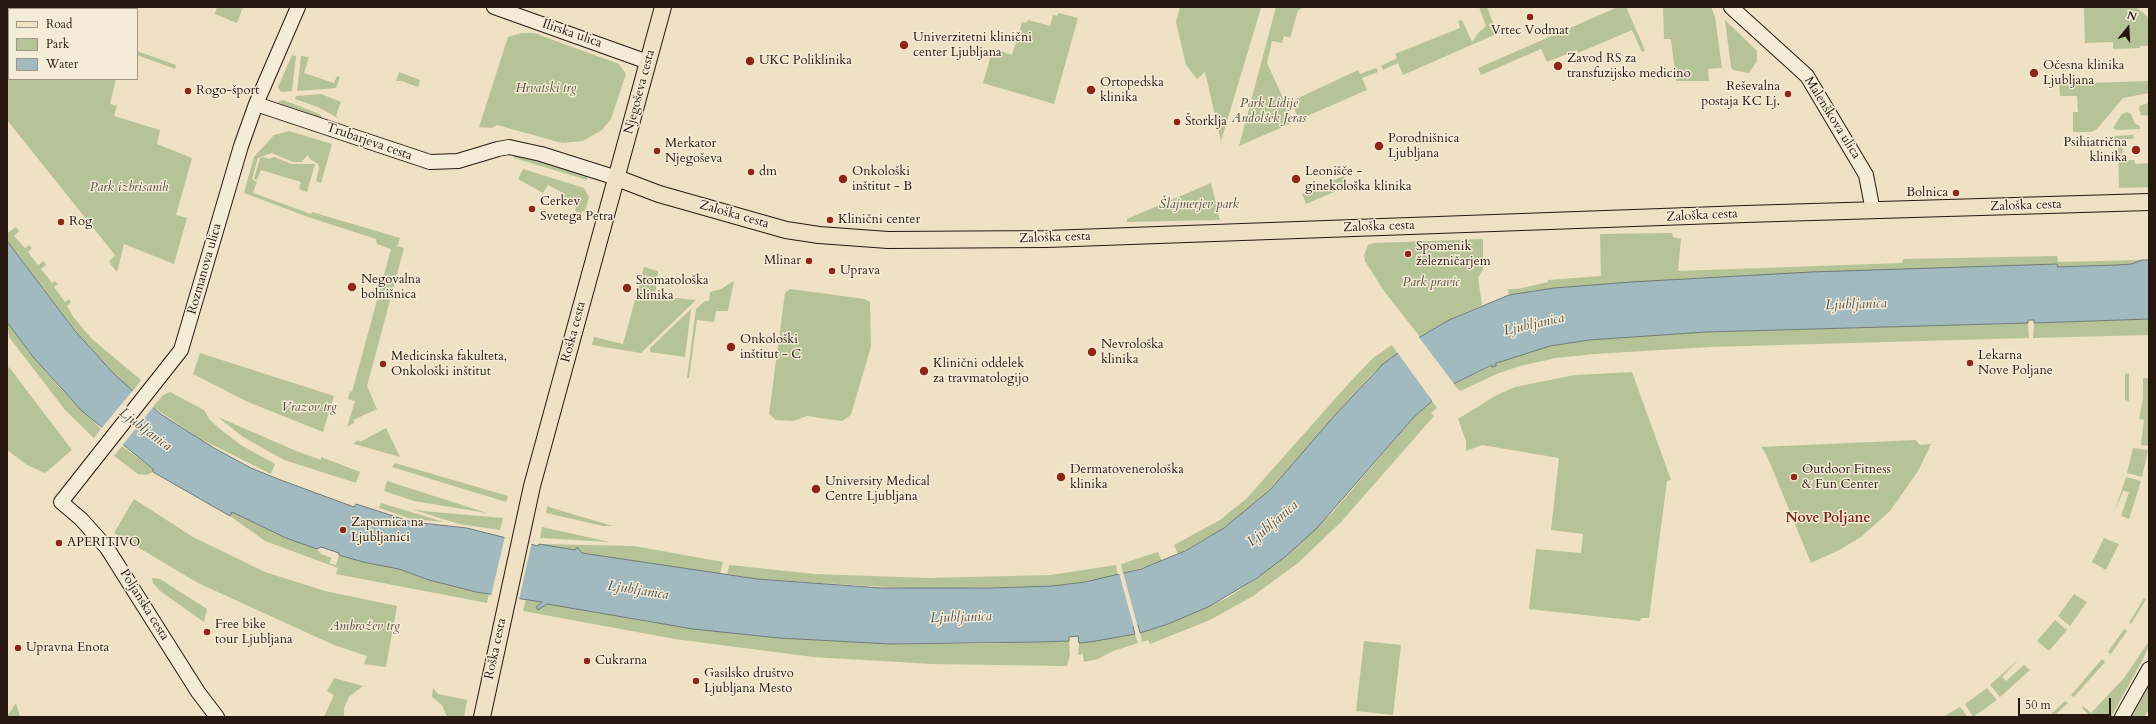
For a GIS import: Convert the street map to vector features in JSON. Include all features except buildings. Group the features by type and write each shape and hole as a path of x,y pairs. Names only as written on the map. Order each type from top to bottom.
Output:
{"main road":[{"name":"Njegoševa cesta","path":"617,178 663,7"},
{"name":"Zaloška cesta","path":"617,178 659,194 786,230 819,235 888,240 1032,239 2149,202"},
{"name":"Roška cesta","path":"482,717 515,558 532,486 617,178"}],"street":[{"name":"Rozmanova ulica","path":"61,502 176,358 184,341 232,176 256,104 298,7"},
{"name":"Ilirska ulica","path":"494,7 648,62"},
{"name":"Malenškova ulica","path":"1731,7 1807,76 1866,175 1873,210"},
{"name":"Trubarjeva cesta","path":"256,104 424,160 440,163 458,161 509,147 522,149 617,178"},
{"name":"Poljanska cesta","path":"61,502 86,523 107,548 198,692 217,717"},
{"path":"2122,717 2149,669"}],"green space":[{"path":"217,7 243,7 237,23 215,14"},
{"path":"1180,7 1261,8 1221,141 1205,72 1197,79 1186,65 1176,22"},
{"name":"Park Lidije Andolšek Jeras","path":"1276,7 1305,7 1298,10 1290,38 1284,36 1282,43 1272,41 1267,63 1294,122 1239,146"},
{"path":"1479,7 1487,7 1496,30 1507,26 1510,28 1403,75 1398,63 1383,70 1381,66 1397,58 1395,54 1460,28 1458,21 1462,20 1472,42 1479,32 1486,26"},
{"path":"1618,7 1626,7 1645,50 1642,52 1632,30 1578,53 1577,50 1547,62 1541,49 1481,75 1478,68"},
{"path":"1663,7 1711,7 1715,17 1722,68 1708,69 1709,81 1676,81 1671,39 1664,39"},
{"path":"2084,7 2136,7 2149,18 2149,46 2140,46 2140,48 2113,49 2113,42 2085,43"},
{"path":"1059,13 1078,18 1054,104 983,83 993,48 1012,55 1022,22 1026,23 1028,20 1050,26 1053,15 1057,16"},
{"path":"1725,20 1757,51 1757,61 1749,73 1733,70 1731,67"},
{"name":"Park izbrisanih","path":"7,24 8,80 116,80 110,104 117,106 114,116 160,130 157,144 192,158 176,215 187,218 174,264 124,244 117,272 109,262 115,255 7,120"},
{"name":"Hrvatski trg","path":"522,33 534,33 619,64 626,74 611,119 602,130 583,141 562,143 497,125 492,128 479,127 508,37"},
{"path":"138,51 176,65 175,69 138,55"},
{"path":"292,55 296,56 292,91 281,92 278,87"},
{"path":"301,56 309,57 304,73 334,83 337,76 340,77 336,88 297,91"},
{"path":"1376,68 1378,72 1362,78 1367,90 1298,120 1292,101 1358,70 1360,74"},
{"path":"399,72 420,80 418,87 402,81 396,81"},
{"path":"2149,81 2149,93 2123,98 2097,129 2091,132 2073,132 2073,112 2078,112 2077,96 2060,96 2059,84"},
{"path":"321,94 341,102 336,115 338,118 318,107 295,99 296,96"},
{"path":"283,100 322,116 321,118 277,102"},
{"path":"2149,103 2149,116 2141,115 2139,108 2141,105"},
{"path":"2127,112 2131,114 2135,124 2140,126 2140,129 2116,130 2113,128 2122,114"},
{"path":"289,131 332,144 321,183 316,181 319,168 318,164 310,159 308,155 301,162 293,162 272,153 258,158 252,179 257,182 253,193 311,214 312,212 400,238 398,245 395,245 404,248 367,386 377,409 353,420 354,423 347,427 355,401 348,399 350,391 352,392 391,249 377,244 376,239 311,218 244,193 254,157 274,135"},
{"path":"2133,135 2134,139 2122,139 2123,160 2134,160 2135,164 2149,163 2149,187 2119,188 2118,144 2114,144 2114,136"},
{"path":"514,154 523,155 588,175 587,180 514,158"},
{"path":"264,157 269,159 274,157 292,164 315,164 307,192 299,189 301,182 261,170 257,180 254,179 260,158"},
{"path":"523,169 584,188 589,197 585,212 582,211 581,214 575,211 576,207 562,199 565,194 548,185 543,193 518,179"},
{"path":"1344,176 1348,186 1306,204 1302,194"},
{"name":"Šlajmerjev park","path":"1211,183 1220,220 1127,222 1127,219"},
{"path":"16,227 19,231 14,236 25,248 29,245 32,248 28,252 38,265 44,261 46,265 41,269 52,283 55,281 58,284 54,287 65,302 69,299 71,302 67,306 74,318 92,339 141,380 133,391 114,374 75,331 7,241 7,233"},
{"path":"1672,233 1673,237 1681,239 1678,271 1902,263 1903,259 2057,256 2058,262 2142,260 2132,264 2117,265 2058,267 2057,264 1695,278 1533,291 1509,295 1508,289 1518,289 1548,282 1548,280 1601,276 1600,234"},
{"name":"Park pravic","path":"1483,239 1483,269 1478,278 1482,305 1449,320 1420,337 1384,291 1365,261 1364,255 1368,245 1374,243"},
{"path":"644,267 658,271 655,296 696,300 641,353 592,345 594,337 623,344"},
{"path":"734,281 728,311 716,311 714,322 697,320 689,378 687,378 696,309 705,301 709,301 710,292 721,289"},
{"path":"790,289 865,299 870,302 871,346 851,415 842,421 807,416 793,421 776,420 769,414 785,293"},
{"path":"691,309 685,357 650,352 650,348"},
{"path":"2149,319 2149,335 2033,338 2034,323"},
{"path":"7,322 34,358 58,386 101,429 94,438 65,410 9,337"},
{"path":"2028,323 2029,338 1710,347 1594,354 1556,358 1520,366 1499,373 1460,391 1453,384 1500,362 1550,346 1589,340 1706,332"},
{"path":"1392,345 1398,354 1372,374 1271,489 1224,528 1178,554 1174,545 1220,520 1247,498 1350,382 1373,358"},
{"name":"Vrazov trg","path":"200,353 334,396 323,432 248,402 193,374"},
{"path":"9,367 72,450 45,473 27,465 7,450 7,370"},
{"path":"1632,372 1671,480 1667,481 1649,618 1641,618 1640,621 1529,609 1536,549 1581,553 1583,534 1551,530 1559,458 1482,445 1466,451 1466,441 1458,419 1495,396 1515,387 1575,375"},
{"path":"2129,373 2129,401 2125,400 2125,374"},
{"path":"2143,378 2149,378 2149,446 2141,445 2144,420 2139,419 2143,398"},
{"path":"170,392 204,410 209,419 221,430 241,445 275,464 271,474 199,438 153,407 163,395"},
{"path":"1432,401 1437,408 1431,413 1434,416 1341,522 1298,563 1253,596 1210,620 1150,644 1148,640 1142,642 1140,633 1189,615 1227,598 1286,556 1333,512 1413,418"},
{"path":"218,417 294,450 321,460 321,457 360,472 356,483 284,460 243,437"},
{"path":"386,428 400,457 354,444 359,440 360,442"},
{"path":"1916,440 1920,445 1931,444 1918,471 1890,511 1861,537 1839,550 1811,563 1767,456 1761,447"},
{"path":"122,446 153,469 153,472 146,475 138,474 114,456"},
{"path":"2133,448 2148,450 2142,477 2127,473"},
{"path":"395,463 508,496 506,502 392,467"},
{"path":"2126,477 2141,481 2129,519 2121,516 2129,492 2123,491 2114,513"},
{"path":"387,481 487,513 414,501 384,491"},
{"name":"Ambrožev trg","path":"134,499 193,537 265,572 325,591 397,606 386,667 364,664 367,656 334,645 198,583 114,533"},
{"path":"381,503 444,522 411,519 379,508"},
{"path":"547,506 613,526 603,526 546,513"},
{"path":"411,509 503,518 500,530 459,524"},
{"path":"232,512 286,538 317,549 321,554 332,558 329,563 336,565 339,555 399,569 429,580 489,593 487,603 336,574 338,568 265,541 230,516"},
{"path":"542,527 610,542 540,538"},
{"path":"2104,538 2119,544 2106,570 2092,562"},
{"path":"539,544 634,546 723,562 720,574 582,553 577,547 575,550"},
{"path":"1158,552 1162,562 1123,573 1121,564"},
{"path":"729,565 814,574 929,578 1050,575 1116,565 1118,576 1052,586 918,589 757,579 727,574"},
{"path":"152,578 160,579 207,609 204,622 160,591 153,583"},
{"path":"2074,594 2087,602 2070,626 2058,616"},
{"path":"2144,598 2146,599 2131,624 2129,623"},
{"path":"526,599 649,622 779,638 891,644 984,644 1069,641 1070,655 1067,666 932,664 813,657 675,639 523,611"},
{"path":"2055,620 2067,630 2049,651 2037,641"},
{"path":"2124,629 2127,631 2111,654 2108,652"},
{"path":"1135,634 1138,643 1113,651 1098,659 1084,662 1083,654 1078,655 1079,643"},
{"path":"1364,641 1401,645 1393,715 1356,711"},
{"path":"2149,641 2149,646 2143,659 2111,717 2091,717 2082,708 2083,706 2091,713 2124,678"},
{"path":"2019,659 2002,677 2006,681 2024,665 2030,670 2000,697 1990,685"},
{"path":"2102,659 2105,662 2074,697 2071,695"},
{"path":"334,678 363,686 349,697 344,708 344,717 324,717 334,695 327,691"},
{"path":"2149,685 2149,709 2144,717 2131,717"},
{"path":"433,688 438,694 467,700 464,717 447,717 442,705 432,697"},
{"path":"1987,688 1997,700 1973,717 1965,704"},
{"path":"2065,701 2068,703 2053,717 2048,717"},
{"path":"16,703 20,717 7,716"},
{"path":"1960,707 1968,717 1943,717"}],"water":[{"name":"Ljubljanica","path":"7,241 75,331 114,374 133,391 162,415 214,448 251,468 278,479 354,507 356,504 412,522 467,528 538,546 539,544 575,550 577,547 582,553 757,579 881,588 990,588 1052,586 1085,582 1141,569 1185,551 1224,528 1271,489 1336,414 1383,364 1420,337 1449,320 1509,295 1554,288 1631,282 1811,272 2057,264 2058,267 2117,265 2132,264 2142,260 2149,260 2149,319 2034,323 2034,320 2028,320 2028,323 1706,332 1589,340 1550,346 1496,363 1496,366 1492,367 1492,365 1453,384 1449,379 1428,394 1432,401 1413,418 1317,528 1286,556 1257,578 1208,607 1168,624 1140,633 1138,625 1133,627 1135,634 1090,642 1079,643 1078,636 1069,637 1069,641 891,644 779,638 693,629 547,604 538,610 536,607 542,602 476,592 429,580 399,569 363,562 339,555 339,553 321,547 317,549 286,538 232,512 230,516 153,472 153,469 82,411 34,358 7,322"}],"pier":[{"path":"1418,336 1455,385 1452,385 1449,382 1430,395 1434,400 1433,402 1397,352"},
{"path":"134,389 154,406 121,447 100,430"},
{"path":"505,536 532,542 519,600 491,596"},
{"path":"1123,572 1140,635 1137,627 1135,628 1136,635 1119,573"}],"place":[{"name":"Vrtec Vodmat","path":"1530,17"},
{"name":"Univerzitetni klinični center Ljubljana","path":"904,45"},
{"name":"UKC Poliklinika","path":"750,61"},
{"name":"Zavod RS za transfuzijsko medicino","path":"1558,66"},
{"name":"Očesna klinika Ljubljana","path":"2034,73"},
{"name":"Ortopedska klinika","path":"1091,90"},
{"name":"Rogo-šport","path":"188,91"},
{"name":"Reševalna postaja KC Lj.","path":"1788,94"},
{"name":"Štorklja","path":"1177,122"},
{"name":"Porodnišnica Ljubljana","path":"1379,146"},
{"name":"Psihiatrična klinika","path":"2136,150"},
{"name":"Merkator Njegoševa","path":"657,151"},
{"name":"dm","path":"751,172"},
{"name":"Onkološki inštitut - B","path":"843,179"},
{"name":"Leonišče - ginekološka klinika","path":"1296,179"},
{"name":"Bolnica","path":"1956,193"},
{"name":"Cerkev Svetega Petra","path":"532,209"},
{"name":"Klinični center","path":"830,220"},
{"name":"Rog","path":"61,222"},
{"name":"Spomenik železničarjem","path":"1408,254"},
{"name":"Mlinar","path":"809,261"},
{"name":"Uprava","path":"832,271"},
{"name":"Negovalna bolnišnica","path":"352,287"},
{"name":"Stomatološka klinika","path":"627,288"},
{"name":"Onkološki inštitut - C","path":"731,347"},
{"name":"Nevrološka klinika","path":"1092,352"},
{"name":"Lekarna Nove Poljane","path":"1970,363"},
{"name":"Medicinska fakulteta, Onkološki inštitut","path":"383,364"},
{"name":"Klinični oddelek za travmatologijo","path":"924,371"},
{"name":"Dermatovenerološka klinika","path":"1061,477"},
{"name":"Outdoor Fitness & Fun Center","path":"1794,477"},
{"name":"University Medical Centre Ljubljana","path":"816,489"},
{"name":"Zapornica na Ljubljanici","path":"343,530"},
{"name":"APERITIVO","path":"59,543"},
{"name":"Free bike tour Ljubljana","path":"207,632"},
{"name":"Upravna Enota","path":"18,648"},
{"name":"Cukrarna","path":"587,661"},
{"name":"Gasilsko društvo Ljubljana Mesto","path":"696,681"}],"district":[{"name":"Nove Poljane","path":"1828,519"}]}
